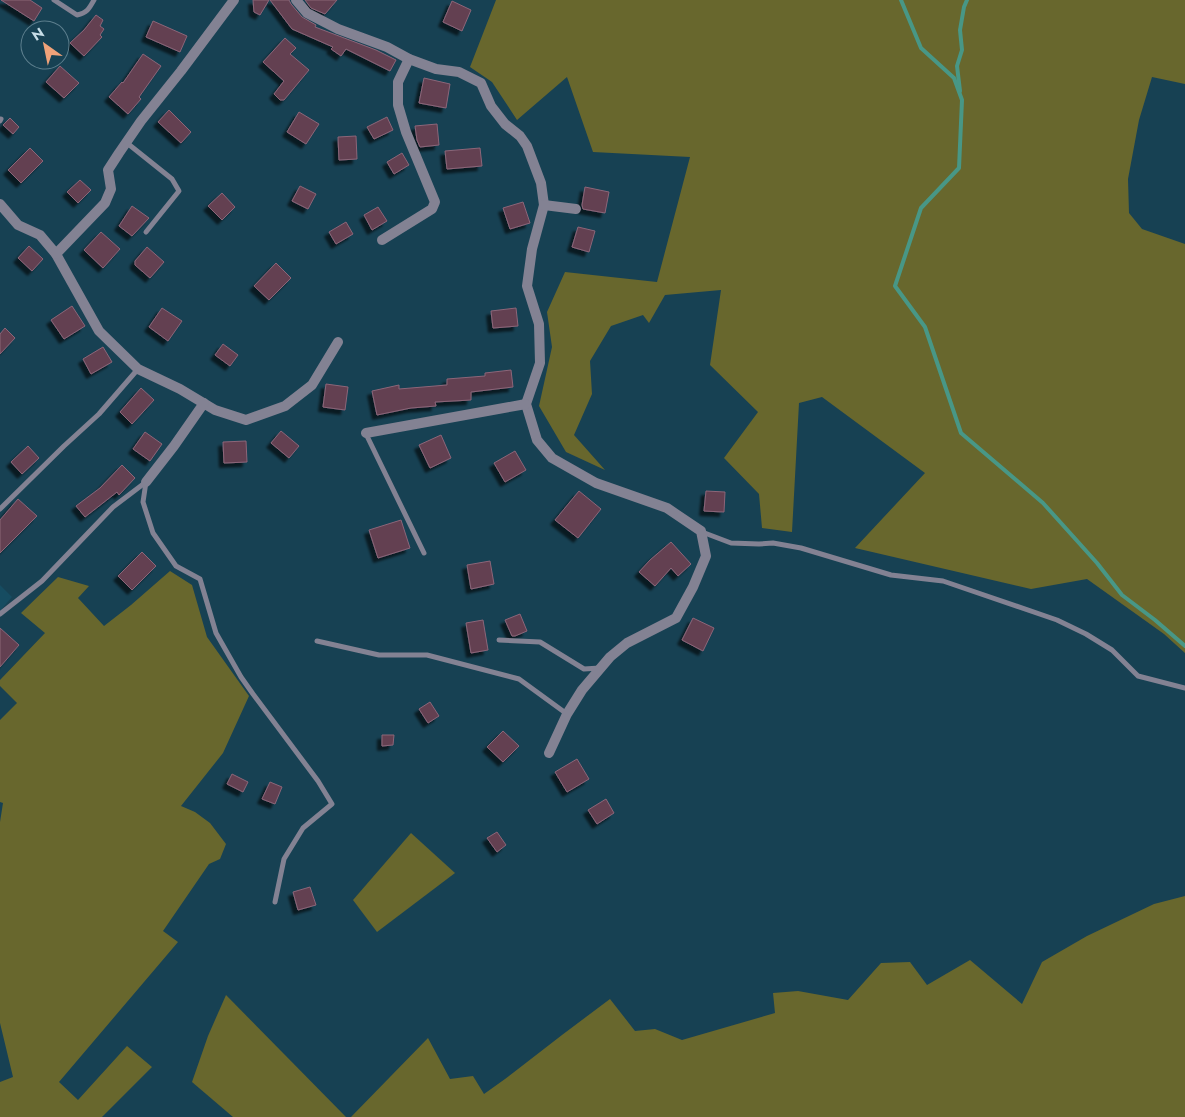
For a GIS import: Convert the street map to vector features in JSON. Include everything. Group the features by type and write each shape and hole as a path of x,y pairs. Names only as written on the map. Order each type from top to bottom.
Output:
{"street":[{"path":"56,254 105,204 110,189 108,170 141,121 182,71 234,0"},
{"path":"296,0 307,13 338,29 388,47 409,59 436,69 458,72 481,83 491,106 505,124 520,136 541,183 544,205 532,249 527,286 539,324 540,363 526,404 537,440 552,458 596,483 667,508 701,532 706,556 693,588 676,618 627,643 610,657 582,690 567,714 549,753"},
{"path":"382,240 432,209 435,202 406,132 398,104 398,82 409,59"},
{"path":"0,204 18,225 40,235 56,254 99,331 138,369 180,389 216,410 246,420 285,406 312,385 338,342"},
{"path":"544,205 576,209"},
{"path":"146,482 204,403"},
{"path":"366,433 526,404"}],"lane":[{"path":"54,0 76,15 83,14 94,0"},
{"path":"126,142 172,179 179,191 146,232"},
{"path":"0,509 99,414 138,369"},
{"path":"366,433 424,553"},
{"path":"0,614 42,581 113,507 146,482"},
{"path":"146,482 143,502 153,533 176,566 200,579 216,633 241,677 318,780 332,804 303,828 284,859 275,902"},
{"path":"701,532 731,543 773,543 801,548 891,575 943,581 1057,620 1086,634 1112,650 1138,676 1185,688"},
{"path":"499,640 540,642 584,669 600,668"},
{"path":"317,641 379,655 427,655 519,679 567,714"}],"shaded area":[{"path":"496,0 1185,0 1185,84 1152,77 1139,120 1128,179 1129,213 1142,229 1185,244 1185,653 1164,634 1087,579 1031,589 855,548 925,473 822,397 799,403 792,532 762,528 759,494 724,458 758,412 710,365 721,290 665,295 649,323 643,315 611,326 590,361 592,394 574,435 605,470 566,452 539,406 552,347 547,312 565,272 657,282 690,157 593,152 567,77 517,120 492,82 470,67"},
{"path":"170,571 192,585 207,637 249,696 223,753 181,806 195,812 210,823 226,844 220,859 209,864 163,931 178,942 59,1082 78,1100 127,1046 152,1067 102,1117 0,1117 0,1082 13,1077 0,1023 0,822 3,803 0,802 0,720 17,703 0,686 0,680 45,633 21,613 58,577 89,586 78,598 104,626"},
{"path":"0,585 12,597 0,611"},
{"path":"411,833 455,873 377,932 353,900"},
{"path":"1185,896 1185,1117 351,1117 428,1038 450,1079 473,1076 484,1094 610,999 635,1031 655,1029 682,1040 775,1013 773,993 798,991 848,1000 881,963 910,962 927,985 970,960 1022,1004 1042,962 1087,936 1154,904"},
{"path":"226,995 346,1117 233,1117 192,1082 208,1036"}],"building":[{"path":"1,0 30,0 42,8 35,20"},
{"path":"253,0 269,0 260,15 254,12"},
{"path":"270,0 289,0 302,17 316,25 315,27 376,50 396,60 390,71 346,49 341,56 331,49 333,47 292,29"},
{"path":"305,0 337,0 325,14 311,8"},
{"path":"452,1 471,10 462,31 443,22"},
{"path":"96,15 103,20 100,26 104,29 100,35 102,37 84,56 70,43"},
{"path":"153,21 187,36 180,52 146,37"},
{"path":"285,38 296,48 290,54 309,70 284,100 280,100 274,94 284,81 263,62"},
{"path":"143,54 161,66 139,97 141,99 128,114 109,97 123,83"},
{"path":"56,70 64,70 79,83 64,98 46,82"},
{"path":"424,78 450,84 446,108 419,103"},
{"path":"169,110 191,132 181,143 158,122"},
{"path":"299,112 319,124 306,144 287,132"},
{"path":"387,117 393,130 374,139 367,127"},
{"path":"10,118 19,127 13,134 3,125"},
{"path":"437,124 439,145 420,147 415,126"},
{"path":"356,136 357,159 339,160 338,137"},
{"path":"30,148 43,161 21,183 8,170"},
{"path":"480,148 482,166 447,169 445,151"},
{"path":"402,153 409,165 394,174 387,162"},
{"path":"80,180 91,190 78,203 67,192"},
{"path":"300,186 316,194 308,209 292,201"},
{"path":"585,187 609,192 605,213 583,209"},
{"path":"222,193 235,207 222,220 208,206"},
{"path":"523,202 530,223 510,229 503,208"},
{"path":"132,206 149,218 132,236 119,226"},
{"path":"378,207 387,221 372,230 364,215"},
{"path":"346,222 353,234 336,244 329,232"},
{"path":"578,227 595,231 589,252 572,247"},
{"path":"101,232 120,249 103,268 84,250"},
{"path":"29,246 43,259 32,271 18,258"},
{"path":"147,247 164,262 150,278 135,265 135,261"},
{"path":"276,263 291,278 269,300 254,286"},
{"path":"72,306 85,326 64,339 51,320"},
{"path":"162,308 182,321 168,341 149,327"},
{"path":"516,308 518,326 493,328 491,311"},
{"path":"5,328 15,338 0,354 0,334"},
{"path":"223,344 238,355 230,366 215,355"},
{"path":"103,347 112,362 91,374 83,359"},
{"path":"511,370 513,387 471,392 471,400 435,402 436,406 411,408 377,415 372,391 399,385 399,389 447,385 447,379 485,376 485,373"},
{"path":"326,384 348,387 345,410 323,407"},
{"path":"141,388 154,400 132,424 120,412"},
{"path":"281,431 299,446 289,458 271,443"},
{"path":"145,432 162,444 150,461 133,449"},
{"path":"441,435 451,458 430,468 419,445"},
{"path":"246,441 247,462 224,463 223,442"},
{"path":"28,446 39,458 22,474 11,462"},
{"path":"515,451 526,470 505,482 494,463"},
{"path":"122,465 135,478 119,495 117,492 85,517 76,506 100,488"},
{"path":"579,491 601,509 578,538 555,520"},
{"path":"706,491 725,492 724,512 704,511"},
{"path":"18,499 37,516 0,553 0,520"},
{"path":"401,520 410,548 378,558 369,530"},
{"path":"671,542 691,564 678,576 671,568 655,586 639,572"},
{"path":"142,552 156,566 132,590 118,576"},
{"path":"490,561 494,584 471,589 467,565"},
{"path":"520,614 527,631 512,636 505,620"},
{"path":"693,618 714,628 703,651 682,640"},
{"path":"483,620 488,650 471,653 466,623"},
{"path":"0,628 19,645 0,667"},
{"path":"430,702 439,716 428,723 419,709"},
{"path":"503,731 519,746 503,762 487,747"},
{"path":"382,735 394,735 393,745 382,746"},
{"path":"577,759 589,779 567,792 555,772"},
{"path":"232,774 248,782 243,792 227,784"},
{"path":"270,782 282,787 275,804 262,799"},
{"path":"606,799 614,813 597,824 588,810"},
{"path":"497,832 506,845 497,852 487,838"},
{"path":"310,887 316,905 298,910 293,892"}],"waterway":[{"path":"901,0 921,48 954,78 962,100 959,168 921,208 895,286 925,327 961,433 1043,503 1097,563 1122,595 1185,646"},
{"path":"960,91 957,66 962,50 960,30 967,0"}]}
